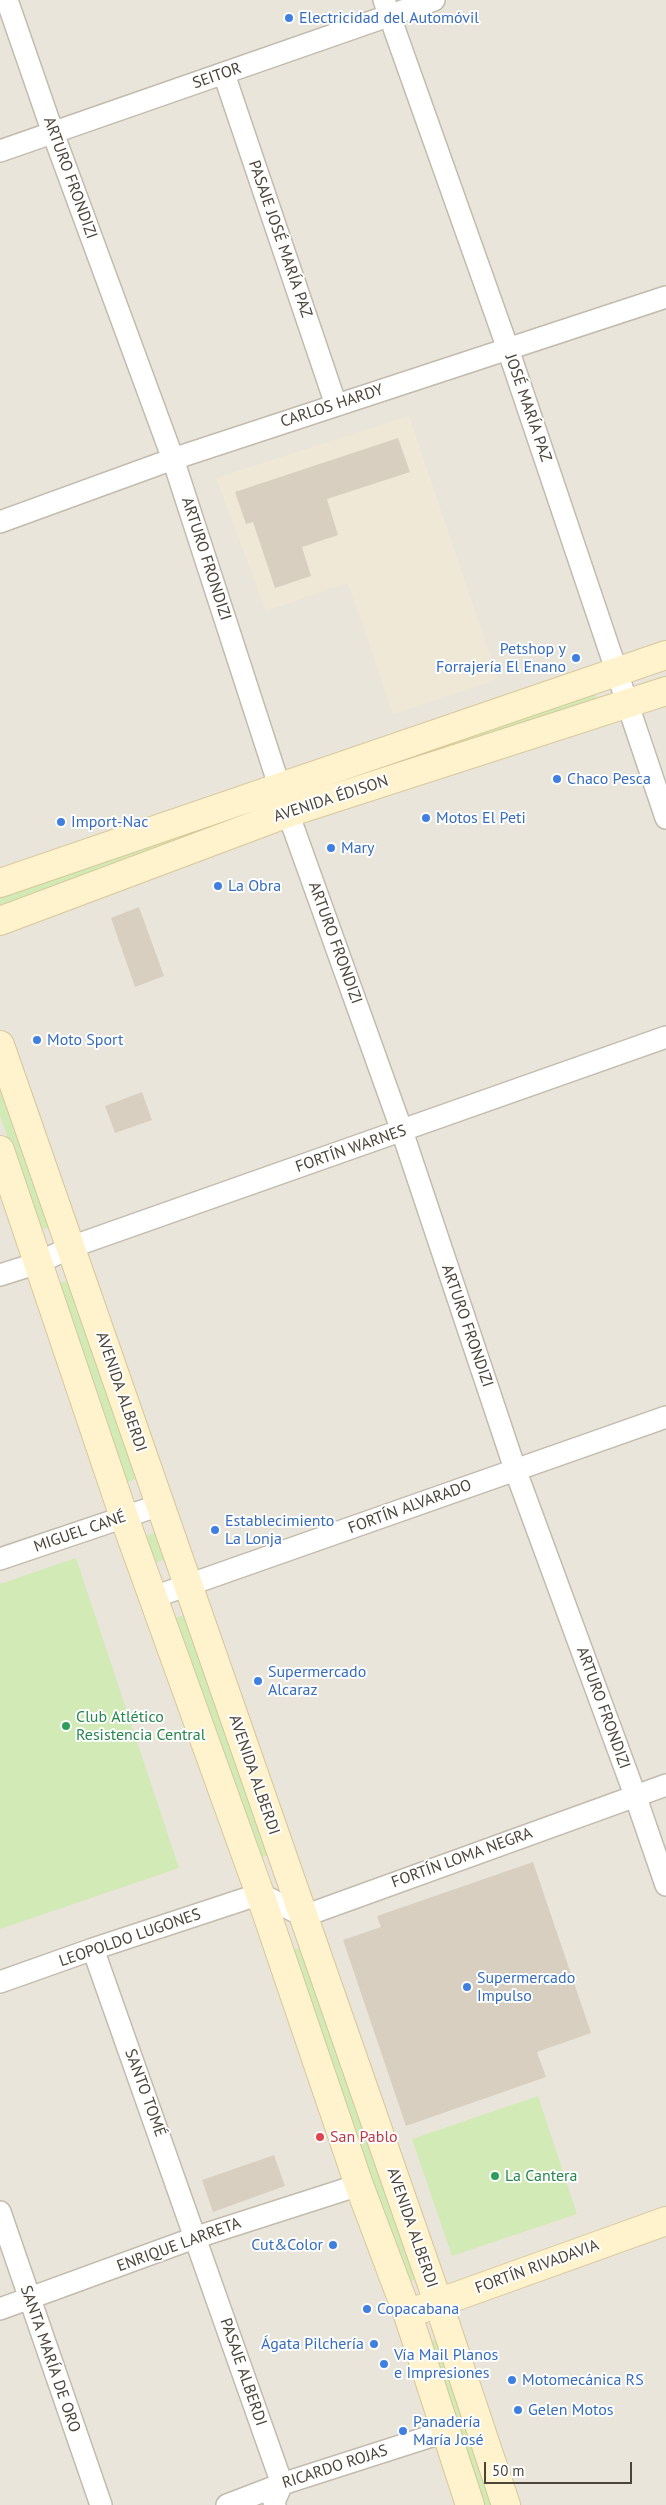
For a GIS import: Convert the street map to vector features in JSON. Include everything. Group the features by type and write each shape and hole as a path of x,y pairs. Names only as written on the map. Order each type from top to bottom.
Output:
{"main road":[{"name":"AVENIDA ÉDISON","path":"0,883 666,655"},
{"name":"AVENIDA ÉDISON","path":"0,921 288,813 666,690"},
{"name":"AVENIDA ALBERDI","path":"0,1045 438,2302 506,2505"},
{"name":"AVENIDA ALBERDI","path":"0,1150 124,1517 260,1894 359,2185 408,2315 444,2432 470,2505"},
{"name":"FORTÍN RIVADAVIA","path":"408,2315 438,2302 666,2221"}],"street":[{"name":"ARTURO FRONDIZI","path":"7,0 53,133 173,459 288,813 402,1131 515,1469 635,1795 666,1885"},
{"name":"SEITOR","path":"0,151 224,74 386,8 434,0"},
{"name":"JOSÉ MARÍA PAZ","path":"386,8 508,349 666,818"},
{"name":"PASAJE JOSÉ MARÍA PAZ","path":"224,74 336,405"},
{"name":"CARLOS HARDY","path":"0,522 173,459 666,297"},
{"name":"FORTÍN WARNES","path":"0,1275 38,1263 71,1247 666,1037"},
{"name":"FORTÍN ALVARADO","path":"154,1596 188,1586 515,1469 666,1418"},
{"name":"MIGUEL CANÉ","path":"0,1559 160,1505"},
{"name":"FORTÍN LOMA NEGRA","path":"304,1916 666,1785"},
{"path":"260,1894 304,1916"},
{"name":"LEOPOLDO LUGONES","path":"0,1982 260,1894"},
{"name":"SANTO TOMÉ","path":"94,1949 197,2237"},
{"name":"ENRIQUE LARRETA","path":"0,2309 29,2300 197,2237 359,2185"},
{"name":"SANTA MARÍA DE ORO","path":"0,2212 101,2505"},
{"name":"PASAJE ALBERDI","path":"197,2237 282,2484"},
{"name":"RICARDO ROJAS","path":"227,2505 282,2484 444,2432"},
{"path":"275,2505 274,2502 282,2484"}],"shaded area":[{"path":"0,0 666,0 666,2505 0,2505"},
{"path":"409,416 498,679 393,714 348,583 266,611 216,478"}],"green space":[{"path":"594,691 598,703 312,796 308,783"},
{"path":"251,805 254,812 0,907 0,898"},
{"path":"0,1077 53,1226 40,1230 0,1116"},
{"path":"70,1280 136,1479 123,1484 57,1284"},
{"path":"156,1533 165,1560 154,1563 145,1536"},
{"name":"Club Atlético Resistencia Central","path":"76,1558 179,1868 0,1929 0,1584"},
{"path":"187,1614 272,1854 258,1858 175,1618"},
{"path":"303,1947 417,2279 405,2283 292,1951"},
{"name":"La Cantera","path":"538,2096 577,2214 452,2256 412,2139"},
{"path":"438,2339 494,2505 482,2505 426,2343"}],"building":[{"path":"398,438 410,472 327,499 338,535 302,547 311,576 275,588 253,522 246,524 235,492"},
{"path":"139,907 164,976 135,987 111,918"},
{"path":"142,1092 152,1120 115,1133 105,1106"},
{"name":"Supermercado Impulso","path":"533,1862 591,2033 537,2052 546,2077 406,2126 343,1940 381,1927 377,1916"},
{"path":"274,2155 285,2186 213,2212 202,2180"}],"place":[{"name":"Electricidad del Automóvil","path":"289,18"},
{"name":"Petshop y Forrajería El Enano","path":"576,658"},
{"name":"Chaco Pesca","path":"557,779"},
{"name":"Motos El Peti","path":"426,818"},
{"name":"Import-Nac","path":"61,822"},
{"name":"Mary","path":"331,848"},
{"name":"La Obra","path":"218,886"},
{"name":"Moto Sport","path":"37,1040"},
{"name":"Establecimiento La Lonja","path":"215,1530"},
{"name":"Supermercado Alcaraz","path":"258,1681"},
{"name":"Club Atlético Resistencia Central","path":"66,1726"},
{"name":"Supermercado Impulso","path":"467,1987"},
{"name":"San Pablo","path":"320,2137"},
{"name":"La Cantera","path":"495,2176"},
{"name":"Cut&Color","path":"333,2245"},
{"name":"Copacabana","path":"367,2309"},
{"name":"Ágata Pilchería","path":"374,2344"},
{"name":"Vía Mail Planos e Impresiones","path":"384,2364"},
{"name":"Motomecánica RS","path":"512,2380"},
{"name":"Gelen Motos","path":"518,2410"},
{"name":"Panadería María José","path":"403,2431"}]}
